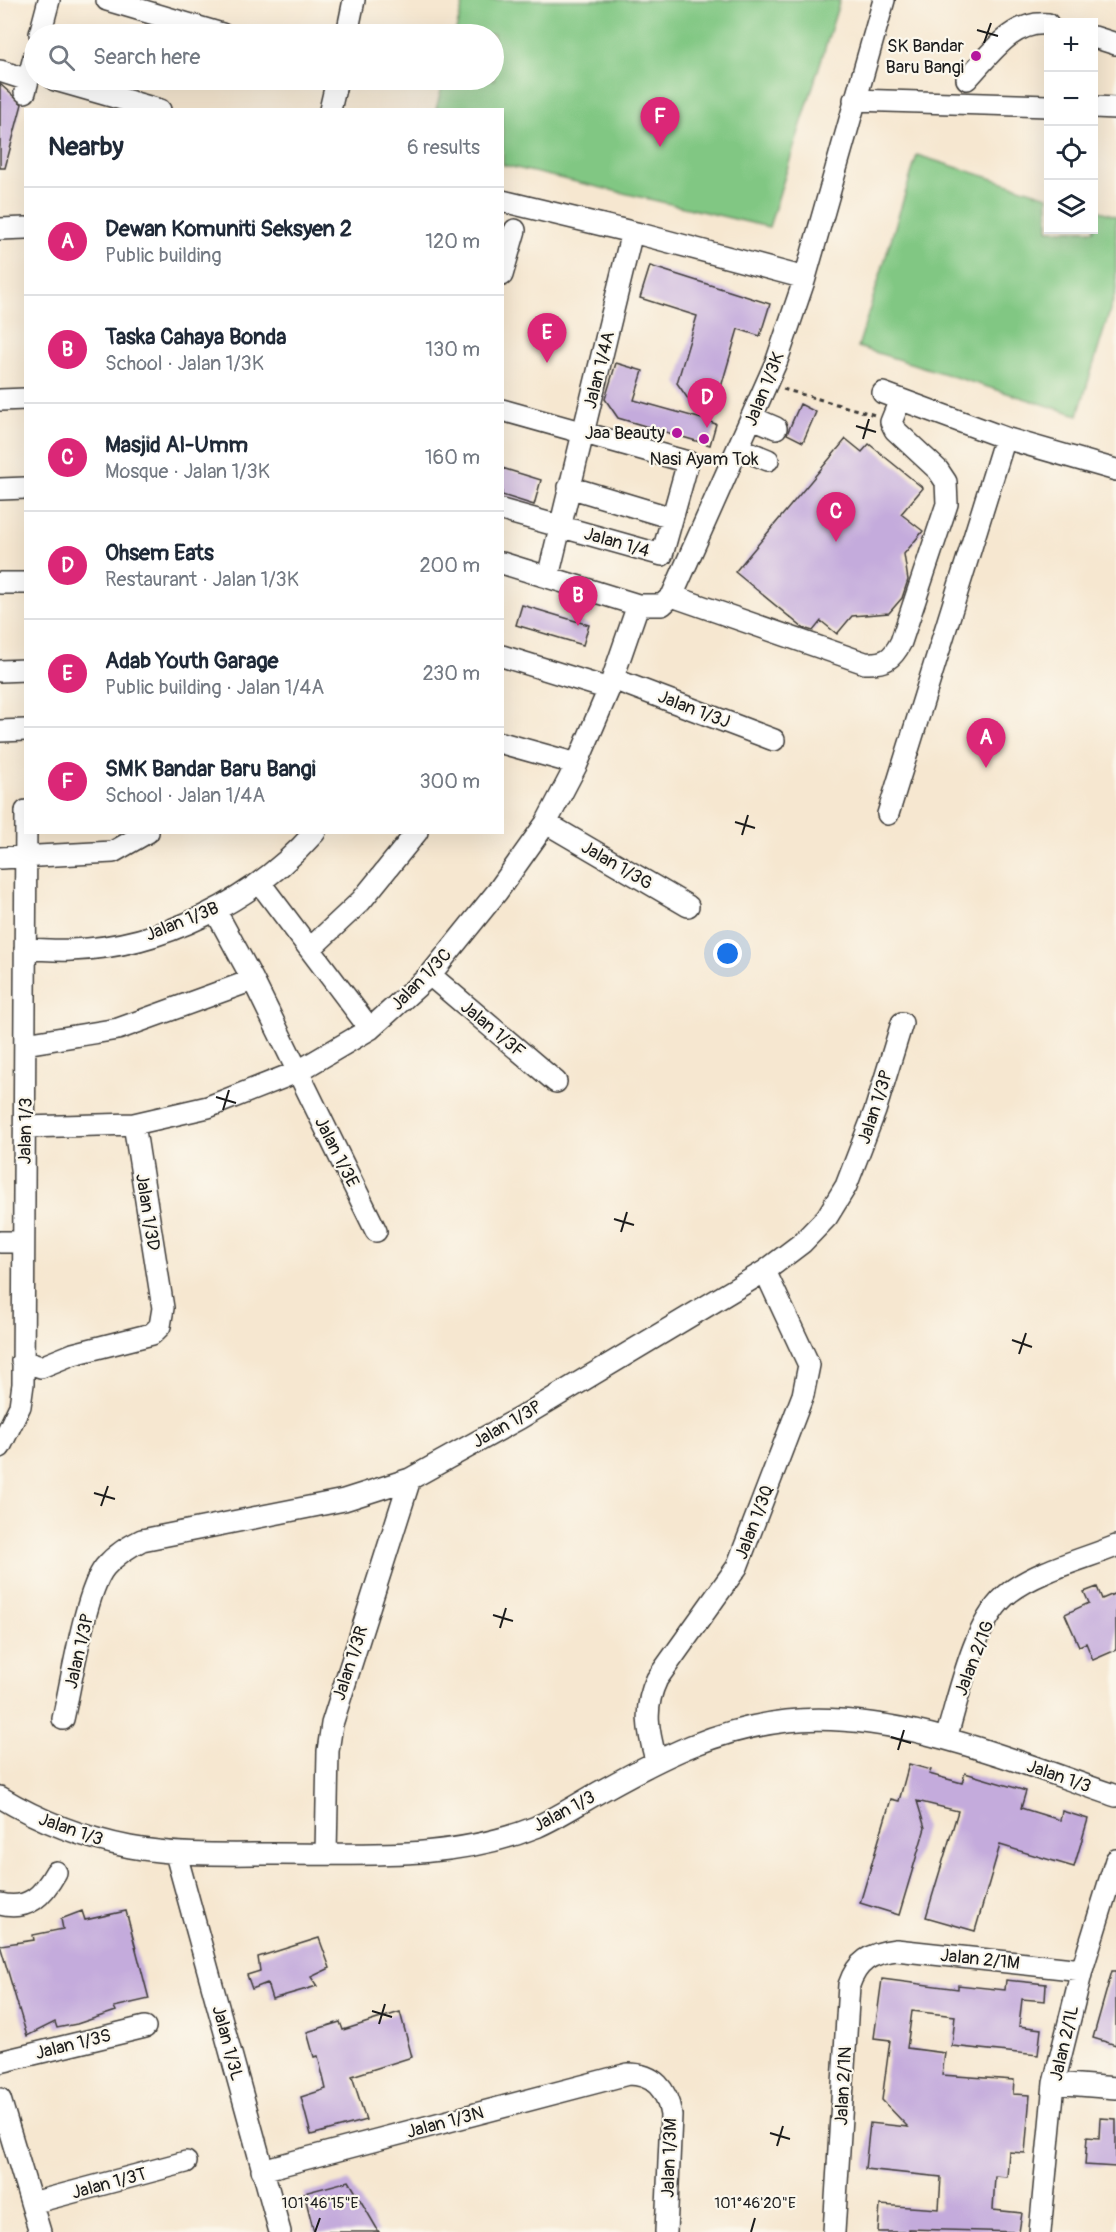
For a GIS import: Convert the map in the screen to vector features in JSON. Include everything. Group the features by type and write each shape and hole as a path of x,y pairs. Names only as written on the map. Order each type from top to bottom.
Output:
{"street":[{"path":"43,24 49,0"},
{"path":"107,0 188,24"},
{"path":"349,24 354,0"},
{"name":"Jalan 1/3K","path":"672,596 777,360 805,278 884,0"},
{"path":"968,79 1015,31 1027,25 1044,24"},
{"path":"1098,38 1116,44"},
{"path":"0,71 24,74"},
{"path":"90,90 153,108"},
{"path":"330,108 335,90"},
{"path":"854,100 1044,106"},
{"path":"1098,107 1116,108"},
{"path":"504,201 632,232 805,278"},
{"path":"0,229 24,228"},
{"path":"504,268 515,230"},
{"name":"Jalan 1/4A","path":"548,577 558,526 632,232"},
{"path":"504,564 638,605 662,605 672,596 865,663 880,664 894,656 901,642 947,504 946,482 938,470 896,430 891,422 892,397 1005,438 1116,470"},
{"path":"0,400 24,399"},
{"name":"Jalan 1/4","path":"504,411 688,462 662,555 504,511"},
{"path":"753,418 776,428"},
{"path":"888,814 1005,438"},
{"path":"739,448 768,460"},
{"path":"569,487 672,518"},
{"path":"0,489 24,488"},
{"path":"0,584 24,583"},
{"name":"Jalan 1/3C","path":"26,1127 134,1124 208,1107 297,1072 370,1029 430,975 497,892 546,823 576,764 611,684 638,605"},
{"name":"Jalan 1/3J","path":"504,657 611,684 774,740"},
{"path":"0,671 24,670"},
{"path":"0,731 24,730"},
{"path":"504,744 576,764"},
{"name":"Jalan 1/3G","path":"546,823 688,906"},
{"name":"Jalan 1/3","path":"0,1447 20,1406 22,1361 22,1242 26,1127 26,834"},
{"path":"0,858 113,852 144,834"},
{"name":"Jalan 1/3B","path":"25,949 72,950 121,944 165,932 215,910 260,883 301,848 313,834"},
{"path":"311,948 361,901 415,834"},
{"path":"260,883 370,1029"},
{"name":"Jalan 1/3E","path":"215,910 253,980 376,1231"},
{"name":"Jalan 1/3F","path":"430,975 556,1082"},
{"path":"25,1044 118,1029 253,980"},
{"name":"Jalan 1/3P","path":"63,1719 93,1592 103,1569 120,1551 142,1540 344,1500 410,1479 520,1418 765,1270 802,1243 827,1217 846,1186 875,1111 902,1023"},
{"name":"Jalan 1/3D","path":"22,1361 41,1367 73,1354 152,1334 161,1324 161,1300 134,1124"},
{"path":"0,1242 22,1242"},
{"name":"Jalan 1/3Q","path":"656,1760 648,1729 649,1695 657,1679 737,1567 803,1395 809,1365 765,1270"},
{"name":"Jalan 1/3R","path":"326,1854 328,1752 332,1724 410,1479"},
{"name":"Jalan 2/1G","path":"946,1738 979,1635 998,1604 1026,1582 1116,1546"},
{"name":"Jalan 1/3","path":"0,1797 28,1814 83,1835 130,1847 176,1854 445,1851 508,1838 540,1825 656,1760 700,1741 746,1726 792,1721 842,1722 946,1738 1116,1796"},
{"name":"Jalan 1/3L","path":"176,1854 280,2232"},
{"name":"Jalan 2/1L","path":"1041,2232 1054,2083 1082,1970 1116,1860"},
{"path":"0,1904 9,1906 30,1904 44,1893 56,1872"},
{"name":"Jalan 2/1M","path":"878,1952 896,1950 1082,1970"},
{"name":"Jalan 2/1N","path":"834,2232 849,1985 859,1966 878,1952"},
{"name":"Jalan 1/3S","path":"0,2062 145,2027"},
{"name":"Jalan 1/3N","path":"262,2170 628,2074"},
{"name":"Jalan 1/3M","path":"628,2074 640,2074 653,2080 663,2088 669,2099 671,2115 666,2232"},
{"path":"1054,2083 1116,2088"},
{"path":"0,2098 40,2232"},
{"name":"Jalan 1/3T","path":"32,2203 186,2162"}],"path":[{"path":"783,389 881,417"}],"green space":[{"path":"464,0 840,0 769,227 504,165 504,108 436,108 441,90 504,90 504,24 458,24"},
{"path":"917,155 1044,195 1044,234 1098,234 1098,210 1116,216 1116,291 1078,415 858,347"}],"building":[{"path":"0,84 22,104 5,168 0,168"},
{"path":"650,266 770,304 760,336 738,329 719,394 710,400 704,420 716,424 710,445 618,418 605,399 616,363 643,371 634,400 702,419 677,383 697,316 640,298"},
{"path":"800,404 816,412 803,442 787,434"},
{"path":"846,439 862,452 869,444 923,488 901,514 923,531 904,554 908,580 902,598 889,613 852,616 837,634 821,621 813,631 803,628 735,572"},
{"path":"504,469 541,480 534,505 504,496"},
{"path":"522,605 589,625 583,645 516,625"},
{"path":"1097,1587 1102,1599 1116,1593 1116,1650 1093,1660 1086,1643 1079,1646 1065,1614 1089,1603 1084,1592"},
{"path":"909,1764 931,1770 929,1774 962,1783 965,1773 1026,1791 1021,1808 1060,1820 1062,1811 1088,1819 1074,1867 1000,1845 975,1931 926,1917 958,1811 917,1801 925,1828 899,1915 860,1903 891,1799 899,1801"},
{"path":"82,1911 85,1920 126,1911 149,1999 114,2007 116,2011 77,2024 57,2028 55,2022 27,2036 0,1945 34,1940 33,1935 63,1929 61,1919"},
{"path":"319,1938 330,1968 311,1977 317,1986 272,1999 267,1983 252,1989 247,1975 260,1971 258,1957"},
{"path":"1112,1971 1116,1971 1116,2045 1093,2038"},
{"path":"882,1979 958,1989 958,1985 1005,1990 1006,1980 1046,1984 1045,2001 1022,1999 1019,2026 1041,2029 1038,2055 952,2046 955,2016 912,2011 907,2048 945,2053 942,2075 1014,2080 1013,2094 1030,2095 1025,2153 1009,2152 1007,2177 995,2176 993,2210 1022,2213 1019,2232 909,2229 909,2232 878,2232 880,2205 939,2209 941,2177 865,2169 870,2123 908,2127 882,2100 890,2040 874,2038"},
{"path":"400,2012 412,2057 352,2076 366,2120 311,2135 301,2097 326,2089 318,2056 314,2057 307,2032 340,2022 343,2030"},
{"path":"1100,2118 1116,2119 1116,2167 1085,2165 1087,2137 1099,2138"},
{"path":"349,2181 379,2232 314,2232 304,2193"}],"place":[{"name":"SK Bandar Baru Bangi","path":"976,56"},
{"name":"SMK Bandar Baru Bangi","path":"660,147"},
{"name":"Adab Youth Garage","path":"547,363"},
{"name":"Ohsem Eats","path":"707,428"},
{"name":"Jaa Beauty","path":"677,433"},
{"name":"Nasi Ayam Tok","path":"704,439"},
{"name":"Masjid Al-Umm","path":"836,542"},
{"name":"Taska Cahaya Bonda","path":"578,626"},
{"name":"Dewan Komuniti Seksyen 2","path":"986,768"}]}
